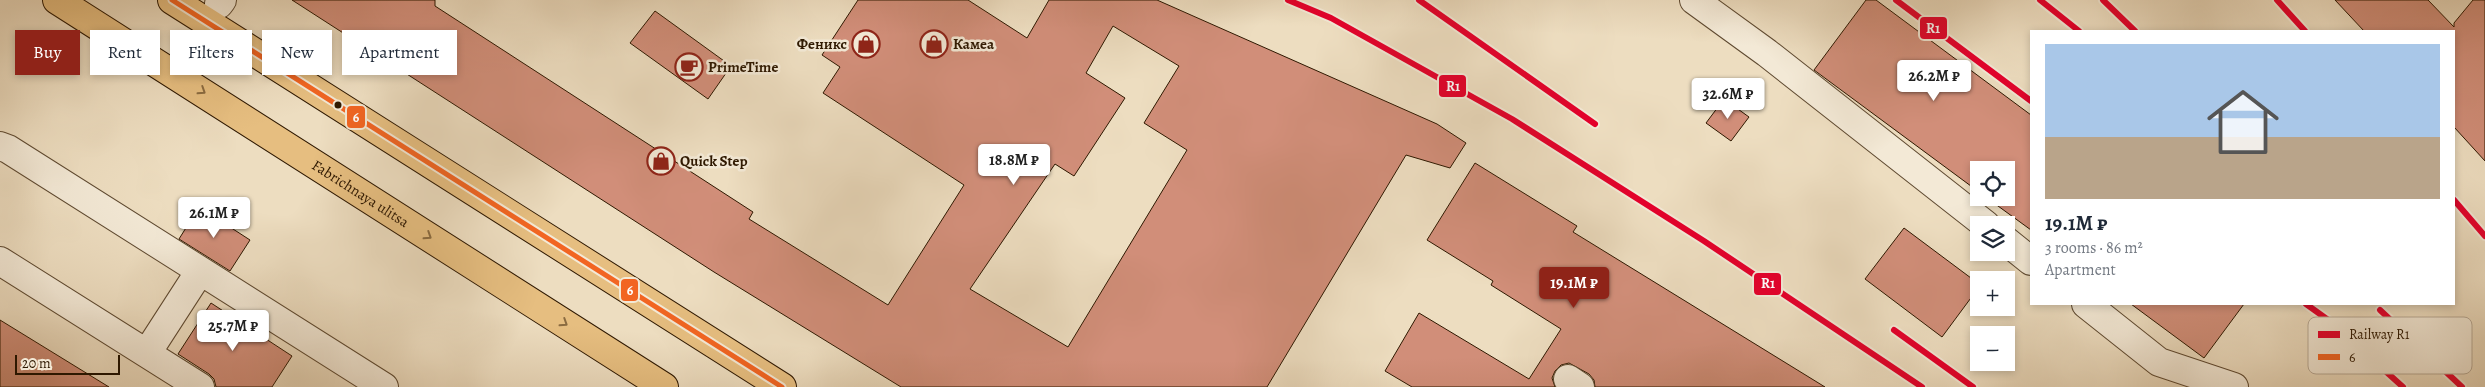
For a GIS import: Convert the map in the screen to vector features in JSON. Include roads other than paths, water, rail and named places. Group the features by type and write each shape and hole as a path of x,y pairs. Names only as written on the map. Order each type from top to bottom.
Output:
{"main road":[{"name":"Fabrichnaya ulitsa","path":"57,0 664,387"},
{"path":"172,0 782,387"}],"lane":[{"path":"1694,0 1767,53 1975,216"},
{"path":"0,146 8,149 384,387"},
{"path":"2015,248 2030,260"},
{"path":"0,261 200,387"},
{"path":"147,354 200,270"},
{"path":"2087,305 2159,362 2234,387"}],"rail line":[{"name":"R1","path":"1288,0 1331,18 1512,119 1704,241 1922,387"},
{"name":"R1","path":"1419,0 1595,124"},
{"name":"R1","path":"1896,0 2030,100"},
{"name":"R1","path":"2040,0 2078,30"},
{"name":"R1","path":"2103,0 2134,30"},
{"name":"R1","path":"2277,0 2304,30"},
{"name":"R1","path":"2455,201 2485,236"},
{"name":"R1","path":"2307,305 2324,317"},
{"name":"R1","path":"2380,310 2387,317"},
{"name":"R1","path":"1894,330 1973,387"},
{"name":"R1","path":"2389,374 2403,387"},
{"name":"R1","path":"2448,374 2462,387"}],"place":[{"name":"Феникс","path":"866,44"},
{"name":"Камеа","path":"934,44"},
{"name":"PrimeTime","path":"689,67"},
{"name":"Quick Step","path":"661,161"}]}
